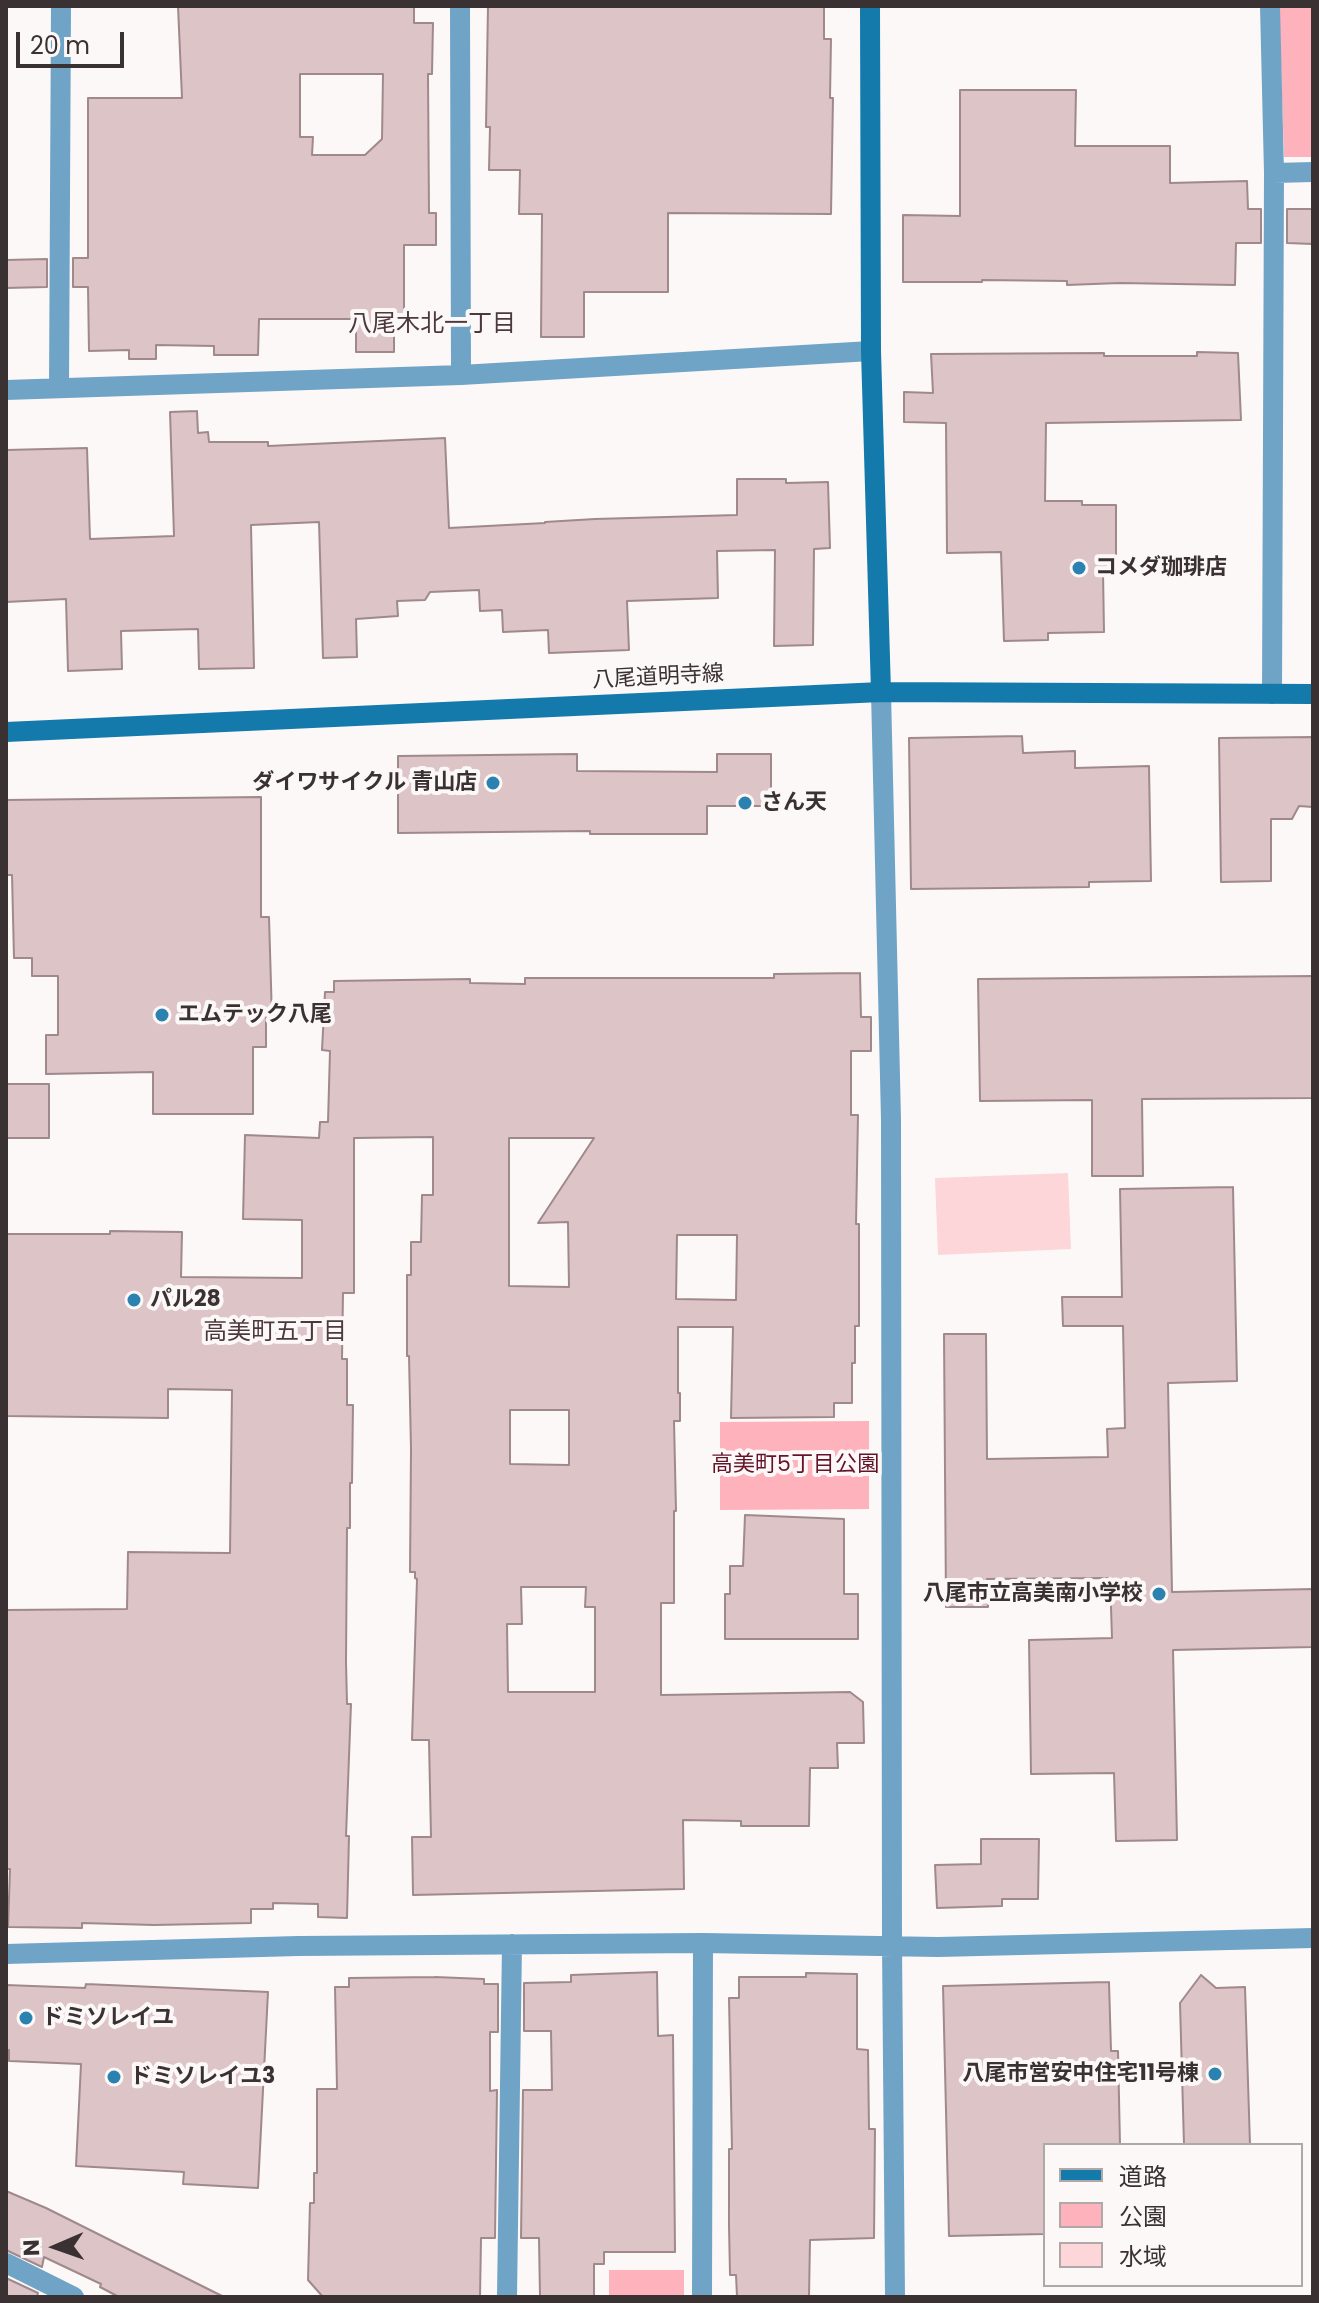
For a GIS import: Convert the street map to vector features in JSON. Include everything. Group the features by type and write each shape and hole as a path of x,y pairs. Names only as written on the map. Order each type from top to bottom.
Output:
{"main road":[{"path":"870,6 871,351 881,692"},
{"name":"八尾道明寺線","path":"6,732 881,692 1313,694"}],"street":[{"path":"59,387 61,6"},
{"path":"460,6 461,375"},
{"path":"1270,6 1274,173 1272,694"},
{"path":"1274,173 1313,172"},
{"path":"6,390 461,375 871,351"},
{"path":"881,692 891,1120 895,2297"},
{"path":"6,1954 298,1946 703,1943 938,1947 1313,1938"},
{"path":"702,2297 703,1943"},
{"path":"507,2297 512,1944"},
{"path":"6,2263 74,2297"}],"green space":[{"path":"1279,6 1313,6 1313,157 1284,157"},
{"name":"高美町5丁目公園","path":"869,1421 869,1509 720,1510 720,1422"},
{"path":"609,2270 684,2270 684,2297 609,2297"}],"water":[{"path":"1068,1173 1071,1249 938,1255 935,1178"}],"building":[{"path":"178,6 414,6 414,23 433,23 432,74 428,74 429,213 436,213 436,245 404,245 404,320 394,320 394,352 356,352 356,319 259,319 258,355 214,355 214,346 156,345 156,359 129,359 129,350 89,351 88,287 73,287 73,258 88,258 88,98 182,98","holes":["300,74 383,74 382,139 365,155 312,155 313,137 300,137"]},
{"path":"488,6 824,6 824,39 831,39 830,98 833,98 831,214 668,213 668,292 584,292 584,337 541,337 542,214 519,214 520,170 489,170 490,127 486,127"},
{"path":"960,90 1076,90 1075,146 1170,146 1170,183 1247,181 1248,209 1261,209 1261,243 1236,243 1235,285 1067,285 1067,281 982,280 903,282 903,215 960,216"},
{"path":"1287,209 1313,209 1313,244 1287,243"},
{"path":"47,259 47,287 6,288 6,260"},
{"path":"1197,352 1238,353 1241,420 1046,423 1045,501 1116,505 1116,571 1103,571 1104,632 1048,633 1048,640 1004,641 1001,552 947,553 946,423 904,422 904,392 933,393 931,354 1197,356"},
{"path":"197,411 198,433 208,432 209,442 268,442 268,446 445,438 449,528 595,519 737,515 737,479 828,482 830,548 814,549 813,645 774,646 775,550 717,551 718,598 627,601 629,650 549,653 548,630 503,632 502,610 480,611 479,590 430,592 425,600 397,601 398,616 356,619 357,657 323,658 319,522 251,525 254,668 199,669 198,629 121,631 122,669 68,671 66,599 6,602 6,450 87,448 90,539 174,536 170,412"},
{"path":"1022,736 1023,753 1075,751 1075,768 1149,766 1151,881 1089,882 1089,887 911,889 909,738"},
{"path":"1313,737 1313,807 1299,806 1292,819 1271,819 1271,881 1221,882 1219,738"},
{"path":"577,754 577,771 717,772 717,754 771,754 771,806 707,806 707,834 590,834 590,831 398,833 398,756"},
{"path":"261,797 261,917 269,917 272,1018 266,1018 266,1047 253,1047 253,1114 153,1114 153,1072 46,1074 46,1035 58,1035 58,976 32,976 32,958 14,958 12,875 6,875 6,800"},
{"path":"860,973 861,1017 871,1017 871,1051 851,1051 851,1115 858,1115 856,1224 859,1224 859,1326 855,1326 852,1403 834,1403 834,1417 731,1418 733,1327 678,1327 680,1421 674,1421 674,1603 661,1603 661,1695 850,1692 863,1702 864,1743 837,1743 838,1768 810,1768 809,1826 741,1826 741,1821 683,1820 684,1889 413,1895 412,1837 431,1837 429,1740 412,1740 417,1579 415,1572 410,1572 407,1275 411,1275 411,1242 421,1242 422,1195 433,1195 433,1137 354,1138 354,1293 343,1293 342,1359 347,1359 347,1405 353,1405 350,1528 347,1528 346,1662 347,1704 351,1704 346,1836 349,1836 347,1918 318,1917 318,1904 273,1903 273,1909 251,1909 251,1923 82,1923 82,1928 8,1927 6,1610 127,1609 128,1552 230,1553 232,1390 168,1389 168,1418 6,1416 6,1234 182,1232 181,1277 302,1278 302,1220 243,1219 245,1135 319,1138 320,1122 328,1122 330,1051 322,1050 325,992 334,992 334,981 470,979 470,983 525,984 525,978 774,978 774,974","holes":["509,1138 594,1138 538,1223 568,1222 569,1287 509,1286","677,1235 737,1235 736,1300 676,1299","510,1410 569,1410 569,1465 510,1464","521,1587 586,1587 585,1607 595,1607 595,1692 508,1692 507,1624 522,1624"]},
{"path":"1313,976 1313,1098 1142,1099 1143,1176 1092,1176 1092,1100 980,1101 978,979"},
{"path":"6,1084 49,1084 49,1138 6,1138"},
{"path":"1233,1187 1237,1381 1168,1383 1172,1592 1313,1589 1313,1647 1173,1650 1177,1840 1116,1841 1114,1773 1031,1774 1029,1640 1112,1638 1110,1578 987,1579 988,1607 946,1607 944,1334 986,1334 987,1459 1108,1457 1107,1429 1125,1428 1123,1326 1063,1326 1062,1297 1122,1297 1120,1189"},
{"path":"745,1515 844,1519 844,1594 858,1594 858,1639 725,1639 725,1594 730,1594 730,1566 743,1566"},
{"path":"981,1839 1039,1839 1038,1899 1002,1899 1002,1906 937,1908 935,1865 981,1864"},
{"path":"657,1972 658,2036 673,2035 675,2252 604,2252 604,2264 594,2264 594,2297 540,2297 539,2238 521,2238 523,2090 552,2090 551,2031 524,2031 524,1983 571,1982 571,1975"},
{"path":"806,1973 857,1974 857,2049 868,2050 869,2129 875,2129 874,2238 810,2240 809,2297 737,2297 736,2275 730,2275 729,2149 732,2149 729,1998 739,1998 739,1977 806,1977"},
{"name":"八尾市営安中住宅11号棟","path":"1201,1975 1216,1988 1245,1987 1250,2143 1184,2143 1180,2003"},
{"path":"349,1978 484,1979 484,1984 498,1984 498,2032 490,2032 490,2091 497,2090 495,2238 481,2238 480,2297 323,2297 308,2280 310,2203 314,2203 314,2173 317,2173 317,2089 337,2089 335,1987 349,1987"},
{"path":"1109,1982 1111,2051 1118,2051 1120,2143 1043,2143 1043,2234 949,2236 943,1986"},
{"path":"86,1984 268,1992 258,2188 183,2184 184,2172 76,2166 81,2064 9,2061 9,2050 6,2050 6,1985 85,1988"},
{"path":"6,2191 224,2297 119,2297 100,2287 101,2284 44,2257 42,2267 6,2250"},
{"path":"6,2278 38,2293 37,2297 6,2297"}],"place":[{"name":"コメダ珈琲店","path":"1079,568"},
{"name":"ダイワサイクル 青山店","path":"493,783"},
{"name":"さん天","path":"745,803"},
{"name":"エムテック八尾","path":"162,1015"},
{"name":"パル28","path":"134,1300"},
{"name":"八尾市立高美南小学校","path":"1159,1594"},
{"name":"ドミソレイユ","path":"26,2018"},
{"name":"八尾市営安中住宅11号棟","path":"1215,2074"},
{"name":"ドミソレイユ3","path":"114,2077"}],"district":[{"name":"八尾木北一丁目","path":"432,325"},
{"name":"高美町五丁目","path":"275,1333"}]}
